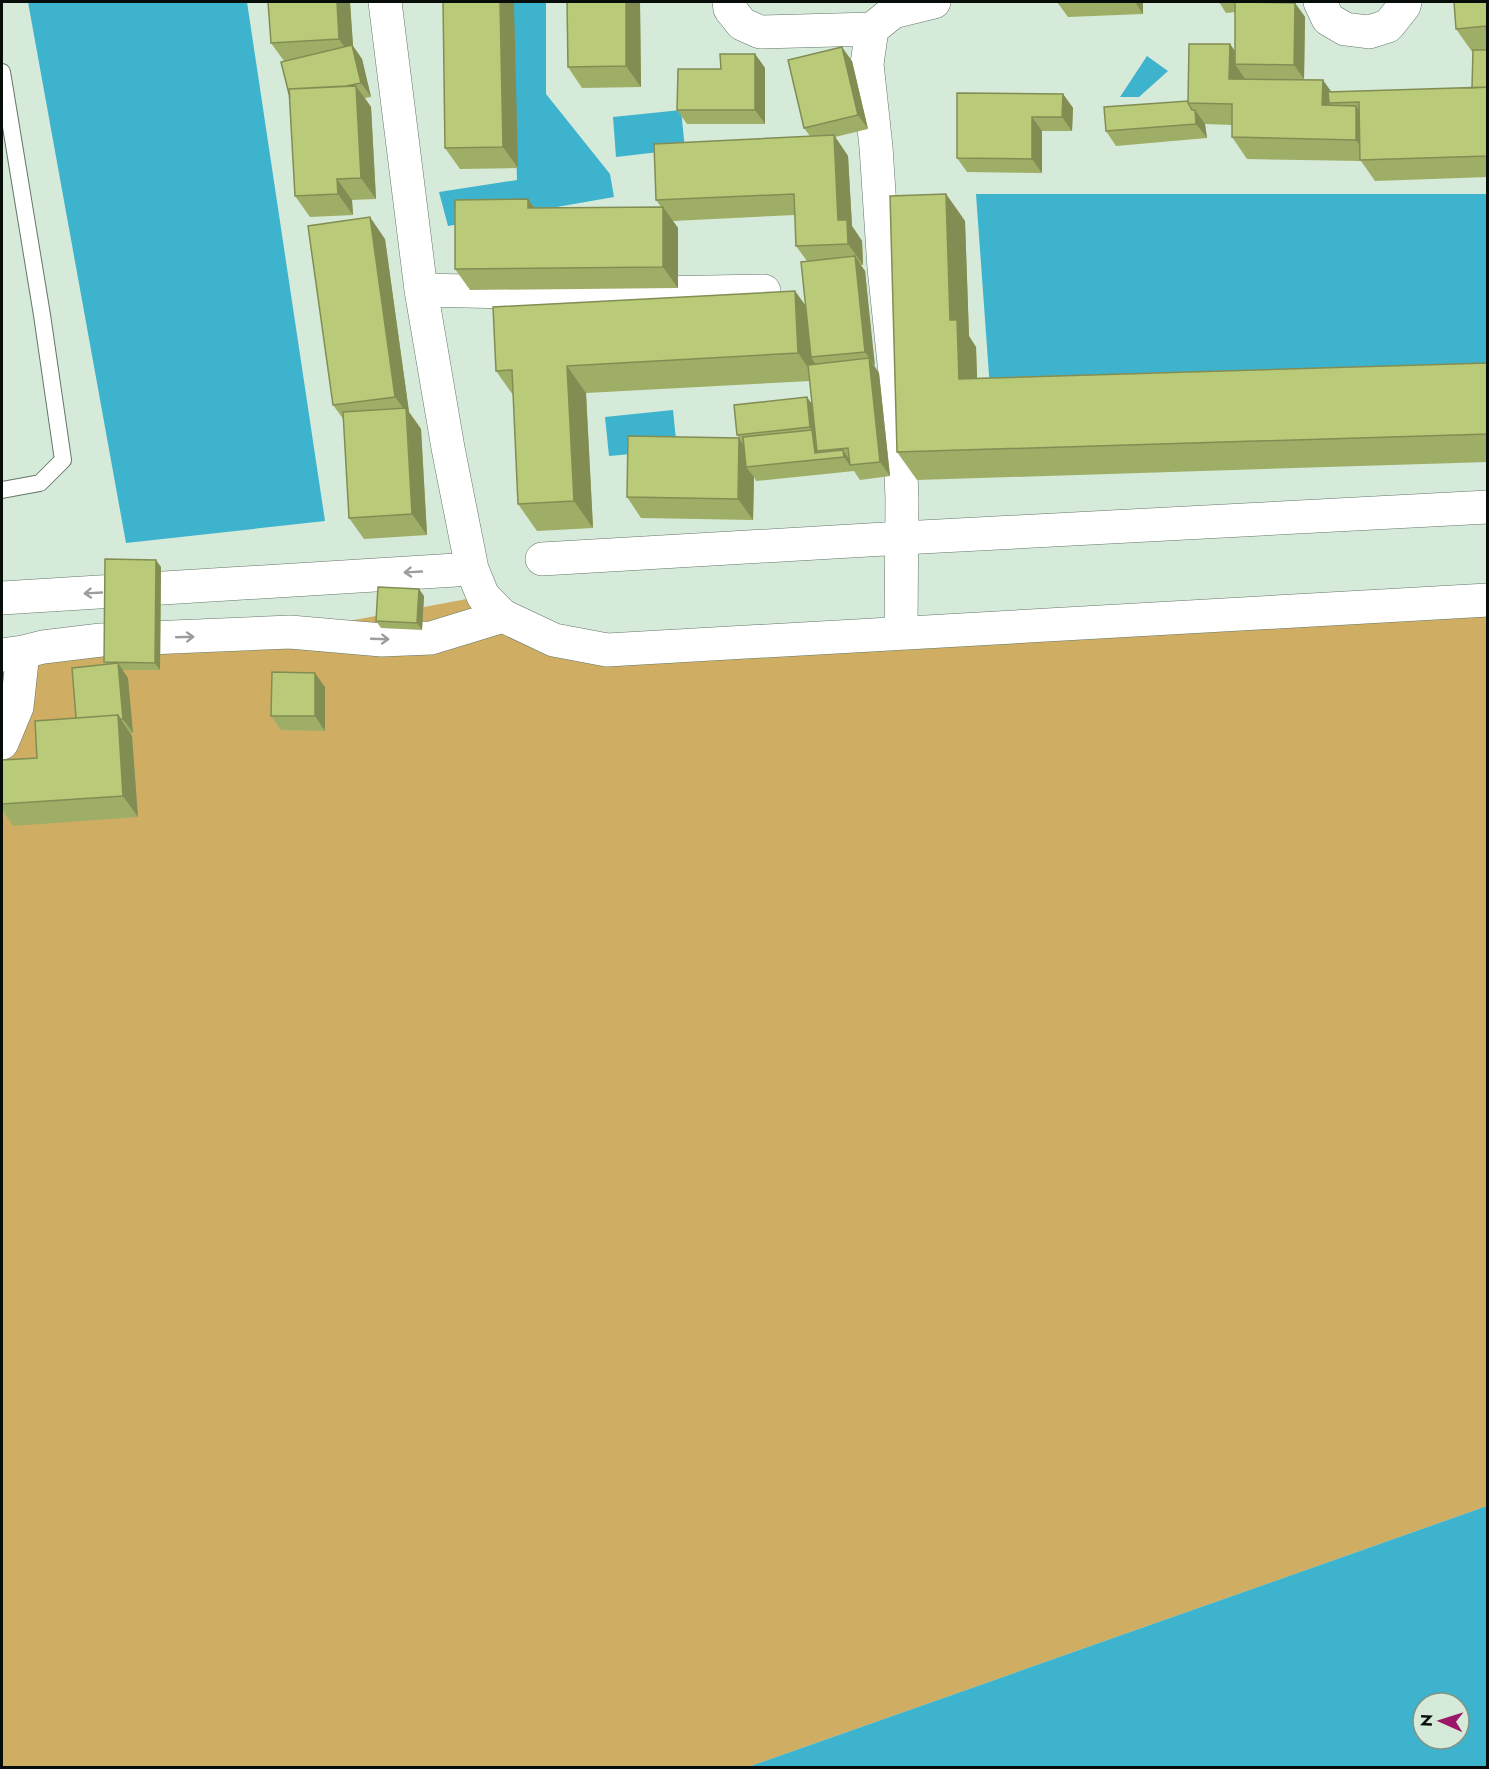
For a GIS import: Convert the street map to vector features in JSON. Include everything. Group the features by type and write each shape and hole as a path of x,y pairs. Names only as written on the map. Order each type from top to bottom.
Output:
{"street":[{"path":"385,2 421,290 448,448 472,569 483,596 503,616 554,640 607,650 1488,600"},
{"path":"729,2 730,9 742,24 760,32 873,29 893,12 934,2"},
{"path":"1320,2 1328,19 1345,29 1369,32 1388,26 1405,2"},
{"path":"873,29 867,64 898,401 902,538 901,632"},
{"path":"421,290 599,294 764,291"},
{"path":"542,559 1488,507"},
{"path":"2,598 472,569"},
{"path":"2,743 17,707 22,651 35,596"},
{"path":"22,651 100,640 290,632 382,640 431,638 503,616"}],"lane":[{"path":"2,72 63,460 40,483 2,490"}],"shaded area":[{"path":"483,596 554,640 1487,600 1487,1506 748,1767 2,1768 2,654 290,632"}],"water":[{"path":"28,2 247,2 325,521 126,543"},
{"path":"511,2 546,2 546,94 610,174 614,197 448,226 439,192 517,180"},
{"path":"1147,56 1168,71 1139,97 1120,97"},
{"path":"681,110 685,149 616,157 613,117"},
{"path":"976,194 1487,194 1487,368 990,389"},
{"path":"673,410 677,450 609,456 605,417"},
{"path":"1487,1506 1487,1767 748,1767"}],"building":[{"path":"268,2 337,2 339,39 271,43"},
{"path":"443,2 500,2 503,147 445,148"},
{"path":"567,2 626,2 626,66 568,67"},
{"path":"1235,2 1295,3 1294,65 1235,64"},
{"path":"1454,2 1488,2 1488,42 1486,26 1456,29"},
{"path":"1189,44 1230,44 1229,79 1323,80 1322,105 1356,106 1356,140 1232,137 1232,104 1188,103"},
{"path":"352,45 361,83 289,89 290,98 281,62"},
{"path":"842,47 858,115 804,128 788,60"},
{"path":"1473,50 1488,50 1488,87 1472,88"},
{"path":"720,54 755,54 755,110 677,110 678,69 721,69"},
{"path":"356,86 361,178 337,179 338,194 295,196 289,89"},
{"path":"1488,87 1488,156 1360,160 1359,102 1329,103 1328,92"},
{"path":"957,93 1063,94 1062,117 1032,117 1032,159 957,158"},
{"path":"1188,101 1192,110 1195,110 1196,124 1106,131 1104,107"},
{"path":"834,135 838,220 847,220 848,244 796,246 794,194 656,200 654,144"},
{"path":"946,194 950,320 957,320 959,379 1488,363 1488,434 897,452 890,196"},
{"path":"528,199 528,208 663,207 663,267 455,269 455,200"},
{"path":"370,217 395,397 333,405 308,226"},
{"path":"855,256 865,352 811,357 801,262"},
{"path":"795,291 798,353 567,366 574,501 518,504 512,370 496,371 493,307"},
{"path":"869,358 880,462 850,465 848,448 817,451 808,365"},
{"path":"807,397 810,427 737,435 734,405"},
{"path":"406,408 412,514 349,518 343,412"},
{"path":"812,430 815,453 843,450 844,457 746,467 743,437"},
{"path":"628,436 739,438 738,499 627,497"},
{"path":"105,559 156,560 155,663 104,662"},
{"path":"378,587 419,589 417,623 376,621"},
{"path":"118,663 123,719 120,719 118,715 76,718 72,668"},
{"path":"272,672 315,673 315,716 271,716"},
{"path":"118,715 123,796 2,804 2,760 37,758 35,721"}]}
